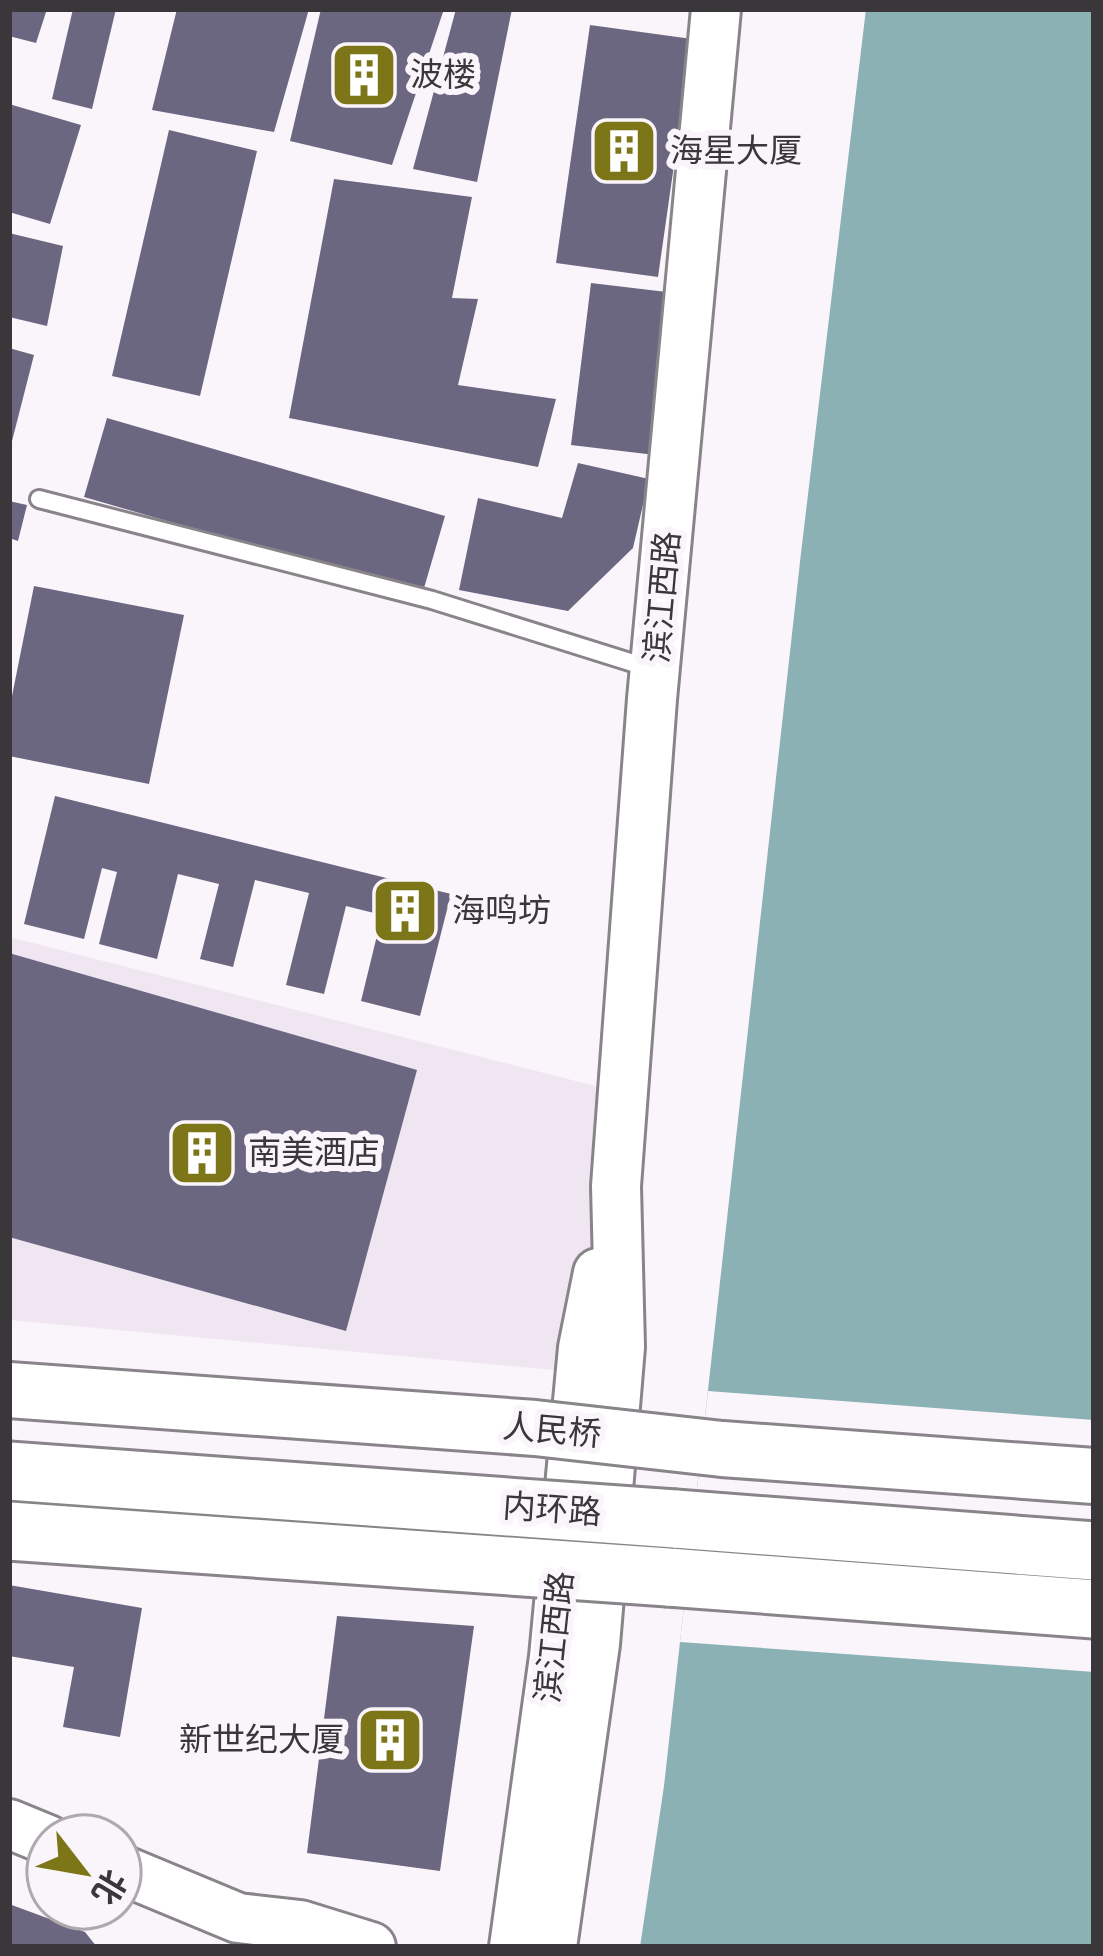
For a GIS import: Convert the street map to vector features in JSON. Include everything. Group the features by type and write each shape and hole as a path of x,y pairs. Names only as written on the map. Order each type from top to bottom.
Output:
{"highway":[{"name":"内环路","path":"9,1471 1094,1551"},
{"name":"内环路","path":"9,1531 1094,1609"}],"main road":[{"name":"滨江西路","path":"552,1947 597,1621 620,1347 616,1186 656,670 716,9"},
{"name":"滨江西路","path":"514,1947 554,1658 583,1348 616,1186"},
{"name":"人民桥","path":"9,1390 536,1428 722,1448 1094,1476"},
{"name":"人民桥","path":"9,1419 1094,1497"},
{"path":"144,1882 242,1937 300,1925 371,1947"}],"lane":[{"path":"39,499 432,600 656,670"}],"shaded area":[{"path":"9,937 615,1091 606,1183 564,1371 9,1320"}],"water":[{"path":"866,9 1094,9 1094,1947 640,1947 664,1786"}],"pier":[{"path":"708,1391 1094,1420 1094,1672 680,1642"}],"building":[{"path":"9,9 47,9 36,43 9,36"},
{"path":"73,9 116,9 92,109 52,99"},
{"path":"177,9 309,9 274,132 152,110"},
{"name":"波楼","path":"321,9 444,9 392,165 290,141"},
{"path":"456,9 512,9 477,182 413,169"},
{"name":"海星大厦","path":"590,25 692,39 658,277 556,263"},
{"path":"9,104 81,125 50,224 9,212"},
{"path":"169,130 257,151 200,396 112,376"},
{"path":"334,179 472,197 452,298 478,299 458,385 556,399 538,467 289,418"},
{"path":"9,233 63,246 47,326 9,317"},
{"path":"591,283 675,293 655,455 571,445"},
{"path":"9,348 34,355 11,445 9,445"},
{"path":"107,418 445,516 422,595 84,497"},
{"path":"578,463 649,479 633,548 568,611 459,590 478,498 562,518"},
{"path":"9,501 27,505 18,541 9,538"},
{"path":"34,586 184,615 149,784 9,756 9,711"},
{"name":"海鸣坊","path":"55,796 451,894 420,1016 361,1001 382,915 346,906 324,994 286,985 309,893 255,880 233,967 200,959 219,884 178,874 157,959 99,944 117,872 102,868 84,939 24,924"},
{"name":"南美酒店","path":"9,953 417,1070 346,1331 9,1237"},
{"path":"9,1585 142,1608 120,1737 63,1727 74,1667 9,1656"},
{"name":"新世纪大厦","path":"337,1616 474,1626 440,1871 307,1853"},
{"path":"9,1904 24,1910 24,1932 85,1932 97,1947 9,1947"}],"place":[{"name":"波楼","path":"364,75"},
{"name":"海星大厦","path":"624,151"},
{"name":"海鸣坊","path":"405,911"},
{"name":"南美酒店","path":"202,1153"},
{"name":"新世纪大厦","path":"390,1740"}]}
